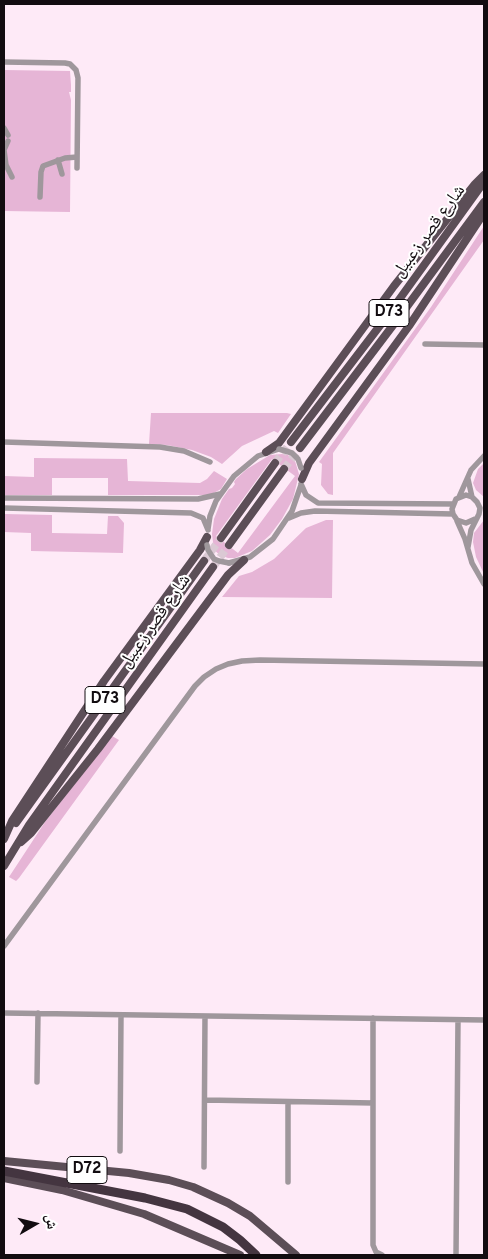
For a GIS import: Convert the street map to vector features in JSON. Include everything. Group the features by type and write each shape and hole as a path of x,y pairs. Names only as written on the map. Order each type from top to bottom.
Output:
{"highway":[{"path":"4,1171 169,1203 210,1220 234,1235 256,1255"}],"main road":[{"path":"266,452 279,443 394,286 484,175"},
{"name":"شارع قصر زعبيل","path":"291,442 388,314 484,182"},
{"name":"شارع قصر زعبيل","path":"300,448 398,320 484,202"},
{"path":"302,482 309,463 409,326 484,213"},
{"path":"220,538 275,463"},
{"path":"229,545 284,469"},
{"path":"4,839 15,815 104,681 200,550 207,537"},
{"path":"18,845 31,833 98,749 228,575 244,560"},
{"name":"شارع قصر زعبيل","path":"4,839 204,561"},
{"name":"شارع قصر زعبيل","path":"4,866 29,825 213,567"},
{"name":"D72","path":"4,1161 129,1173 169,1180 194,1187 244,1212 260,1223 296,1255"},
{"name":"D72","path":"4,1178 62,1190 144,1214 240,1255"}],"street":[{"path":"4,62 65,63 75,68 78,75 77,168"},
{"path":"4,128 6,165 12,177"},
{"path":"40,197 42,167 58,160 77,157"},
{"path":"58,160 62,174"},
{"path":"425,344 484,345"},
{"path":"4,442 160,447 184,452 210,462"},
{"path":"4,508 190,512 203,518 208,550 214,559 219,562 229,563 244,560 267,545 289,518 298,498 302,482 302,468 295,456 288,451 279,449 266,452 239,471 220,494 213,508 207,537"},
{"path":"484,456 475,464 459,497 453,504 453,515 462,531 472,563 484,584"},
{"path":"468,477 472,497"},
{"path":"302,482 310,499 322,504 453,504"},
{"path":"4,498 198,499 220,494"},
{"path":"459,497 472,497 482,505 480,516 469,535 468,547"},
{"path":"289,518 315,511 453,515 463,523 470,523 480,516"},
{"path":"4,946 194,686 216,669 242,661 260,660 484,664"},
{"path":"4,1013 484,1020"},
{"path":"37,1082 38,1013"},
{"path":"120,1151 121,1015"},
{"path":"204,1167 205,1016"},
{"path":"373,1018 373,1245 376,1252 382,1255"},
{"path":"456,1255 458,1020"},
{"path":"205,1100 373,1103"},
{"path":"288,1102 288,1182"}],"shaded area":[{"path":"4,70 70,71 70,212 4,211"},
{"path":"484,226 484,240 333,453 333,495 328,494 321,485 322,464 319,462 431,307"},
{"path":"151,413 291,414 278,433 274,431 242,446 222,464 211,457 192,450 149,444"},
{"path":"270,455 288,455 295,461 299,474 293,499 270,535 252,551 235,558 220,555 214,550 212,534 214,519 222,499 235,484 236,479 247,469","holes":["272,459 295,476 238,553 216,536"]},
{"path":"34,458 127,459 128,481 200,483 207,479 214,471 227,479 221,489 210,495 108,495 108,478 52,478 52,495 4,495 4,476 34,477"},
{"path":"484,463 484,497 476,490 473,483 478,469"},
{"path":"4,514 52,515 52,533 107,534 108,516 118,516 124,523 123,553 31,551 31,533 4,532"},
{"path":"326,520 333,520 332,598 222,597 239,576 252,572 274,559 306,528"},
{"path":"484,520 484,574 476,557 473,542 474,533"},
{"path":"112,736 119,740 19,878 16,881 9,877 45,822"}],"tunnel":[{"path":"275,463 291,442"},
{"path":"284,469 300,448"},
{"path":"204,561 221,538"},
{"path":"213,567 229,545"}]}
